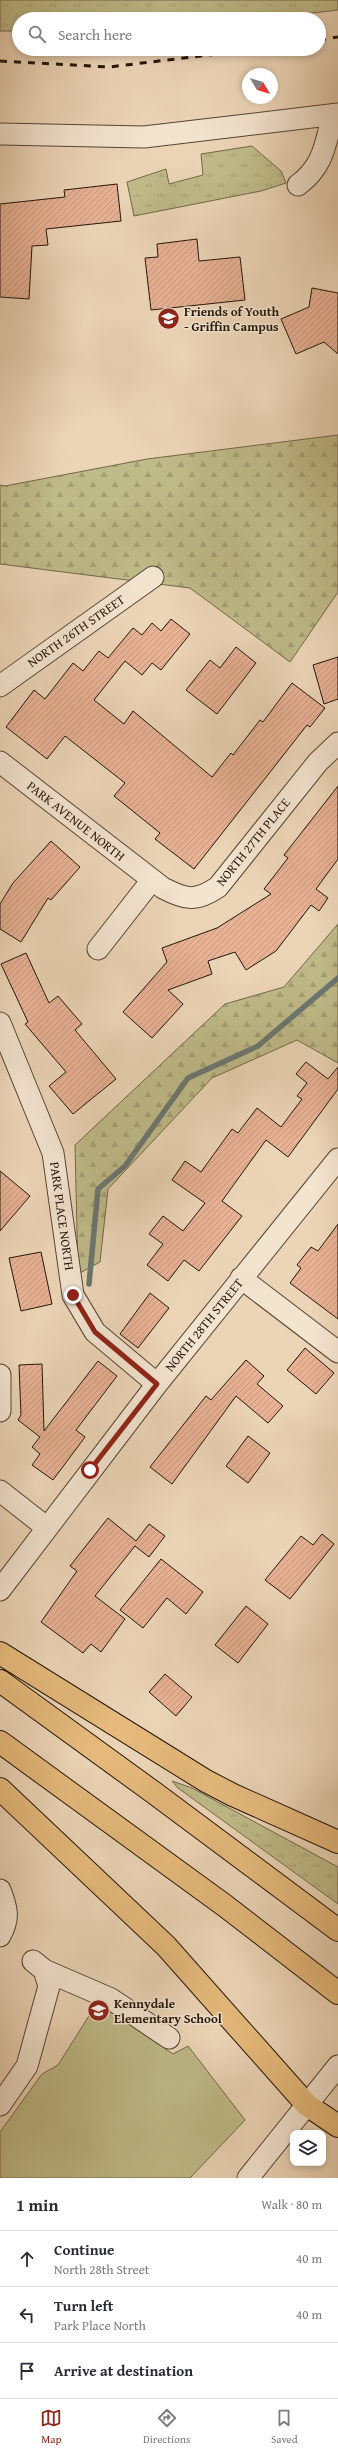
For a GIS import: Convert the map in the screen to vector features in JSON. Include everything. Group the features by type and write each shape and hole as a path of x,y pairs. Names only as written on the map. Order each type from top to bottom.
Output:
{"highway":[{"path":"0,1653 206,1781 233,1795 338,1842"},
{"path":"0,1682 166,1801 338,1930"},
{"path":"0,1742 224,1905 338,1993"},
{"path":"0,1789 166,1946 307,2105 338,2126"}],"street":[{"path":"0,134 144,137 335,114 321,158 311,175 298,185"},
{"name":"NORTH 26TH STREET","path":"0,686 153,577"},
{"name":"NORTH 27TH PLACE","path":"152,880 179,896 194,898 206,895 218,886 318,762 338,743"},
{"name":"PARK AVENUE NORTH","path":"0,762 152,880"},
{"path":"98,949 152,880"},
{"name":"PARK PLACE NORTH","path":"0,1023 53,1154 73,1295 95,1332 157,1384"},
{"name":"NORTH 28TH STREET","path":"0,1590 46,1527 157,1384 338,1159"},
{"path":"241,1278 338,1352"},
{"path":"0,1374 0,1411"},
{"path":"0,1491 46,1527"},
{"path":"0,1890 6,1905 7,1923 0,1936"},
{"path":"0,2104 27,2066 49,1986 39,1966 111,1999 169,2038"},
{"path":"248,2178 334,2071"}],"green space":[{"path":"0,0 338,0 338,10 321,12 12,12 12,31 0,31"},
{"path":"252,146 281,171 286,183 261,191 134,216 127,182 166,169 169,184 203,175 201,154"},
{"path":"338,435 338,592 290,662 190,588 0,564 0,485 5,486 147,459"},
{"path":"338,924 338,1063 297,1040 212,1078 108,1189 100,1262 78,1274 75,1145 225,1004 284,987"},
{"path":"172,1781 192,1788 338,1867 338,1904 178,1788"},
{"path":"106,2009 173,2054 188,2046 245,2120 190,2178 0,2178 0,2132 42,2074 58,2065 92,2011"}],"building":[{"path":"117,184 121,221 46,229 48,245 32,246 29,299 0,297 0,204 65,197 64,190"},
{"path":"197,239 199,261 240,257 245,300 151,310 145,258 158,257 157,244"},
{"path":"312,288 338,293 338,354 324,342 296,354 281,319 309,307"},
{"path":"171,619 190,634 161,670 152,663 142,675 125,661 94,700 124,724 133,711 212,777 231,753 233,755 260,720 263,722 292,683 325,708 310,727 307,725 194,869 155,839 160,833 114,796 125,783 65,736 47,759 6,727 34,690 45,699 73,663 83,671 99,651 108,658 133,628 142,635 152,623 161,631"},
{"path":"236,647 256,663 217,714 186,690 210,660 220,668"},
{"path":"338,657 338,699 324,704 313,665"},
{"path":"338,786 338,859 316,889 328,898 319,911 311,905 276,951 246,970 235,952 208,961 212,974 168,990 183,1004 152,1038 123,1012 167,962 162,948 217,928 271,894 264,889 288,858 284,855"},
{"path":"51,841 80,867 51,900 48,898 21,942 0,929 0,904 13,883"},
{"path":"26,953 49,1003 58,996 82,1024 75,1030 116,1079 73,1114 49,1086 66,1072 25,1024 28,1022 1,964"},
{"path":"306,1062 328,1079 338,1067 338,1089 288,1157 266,1140 222,1201 242,1216 199,1271 184,1260 168,1281 147,1265 163,1244 149,1234 163,1216 183,1231 205,1203 172,1180 185,1161 201,1172 232,1129 238,1133 257,1108 281,1127 302,1099 297,1096 307,1083 296,1074"},
{"path":"0,1171 30,1196 0,1231"},
{"path":"338,1224 338,1319 290,1283 301,1268 297,1265 311,1247 318,1251"},
{"path":"41,1252 52,1304 21,1311 9,1258"},
{"path":"150,1293 169,1308 138,1348 120,1334"},
{"path":"305,1348 334,1373 316,1394 287,1370"},
{"path":"246,1360 264,1376 257,1384 283,1406 268,1423 236,1396 172,1484 150,1467 206,1396 211,1400"},
{"path":"98,1361 117,1376 76,1430 85,1437 53,1480 32,1465 40,1454 32,1447 40,1437 18,1420 21,1415 19,1365 42,1364 44,1431"},
{"path":"248,1436 270,1453 248,1483 226,1466"},
{"path":"108,1518 136,1541 149,1524 165,1536 149,1557 135,1546 95,1596 125,1619 101,1652 91,1644 83,1653 41,1622 77,1571 70,1566"},
{"path":"322,1534 334,1544 290,1599 265,1580 301,1536 313,1545"},
{"path":"161,1559 203,1592 186,1614 167,1598 143,1628 120,1610"},
{"path":"246,1606 268,1624 238,1663 215,1645"},
{"path":"165,1674 192,1697 176,1716 149,1692"}],"waterway":[{"path":"89,1284 98,1189 125,1166 188,1078 258,1046 338,978"}],"railway":[{"path":"326,39 338,37"},
{"path":"0,61 109,67 201,56"}],"place":[{"name":"Friends of Youth - Griffin Campus","path":"169,318"},
{"name":"Kennydale Elementary School","path":"98,2010"}],"route":[{"path":"73,1295 95,1332 126,1360 157,1384 90,1470"}]}
